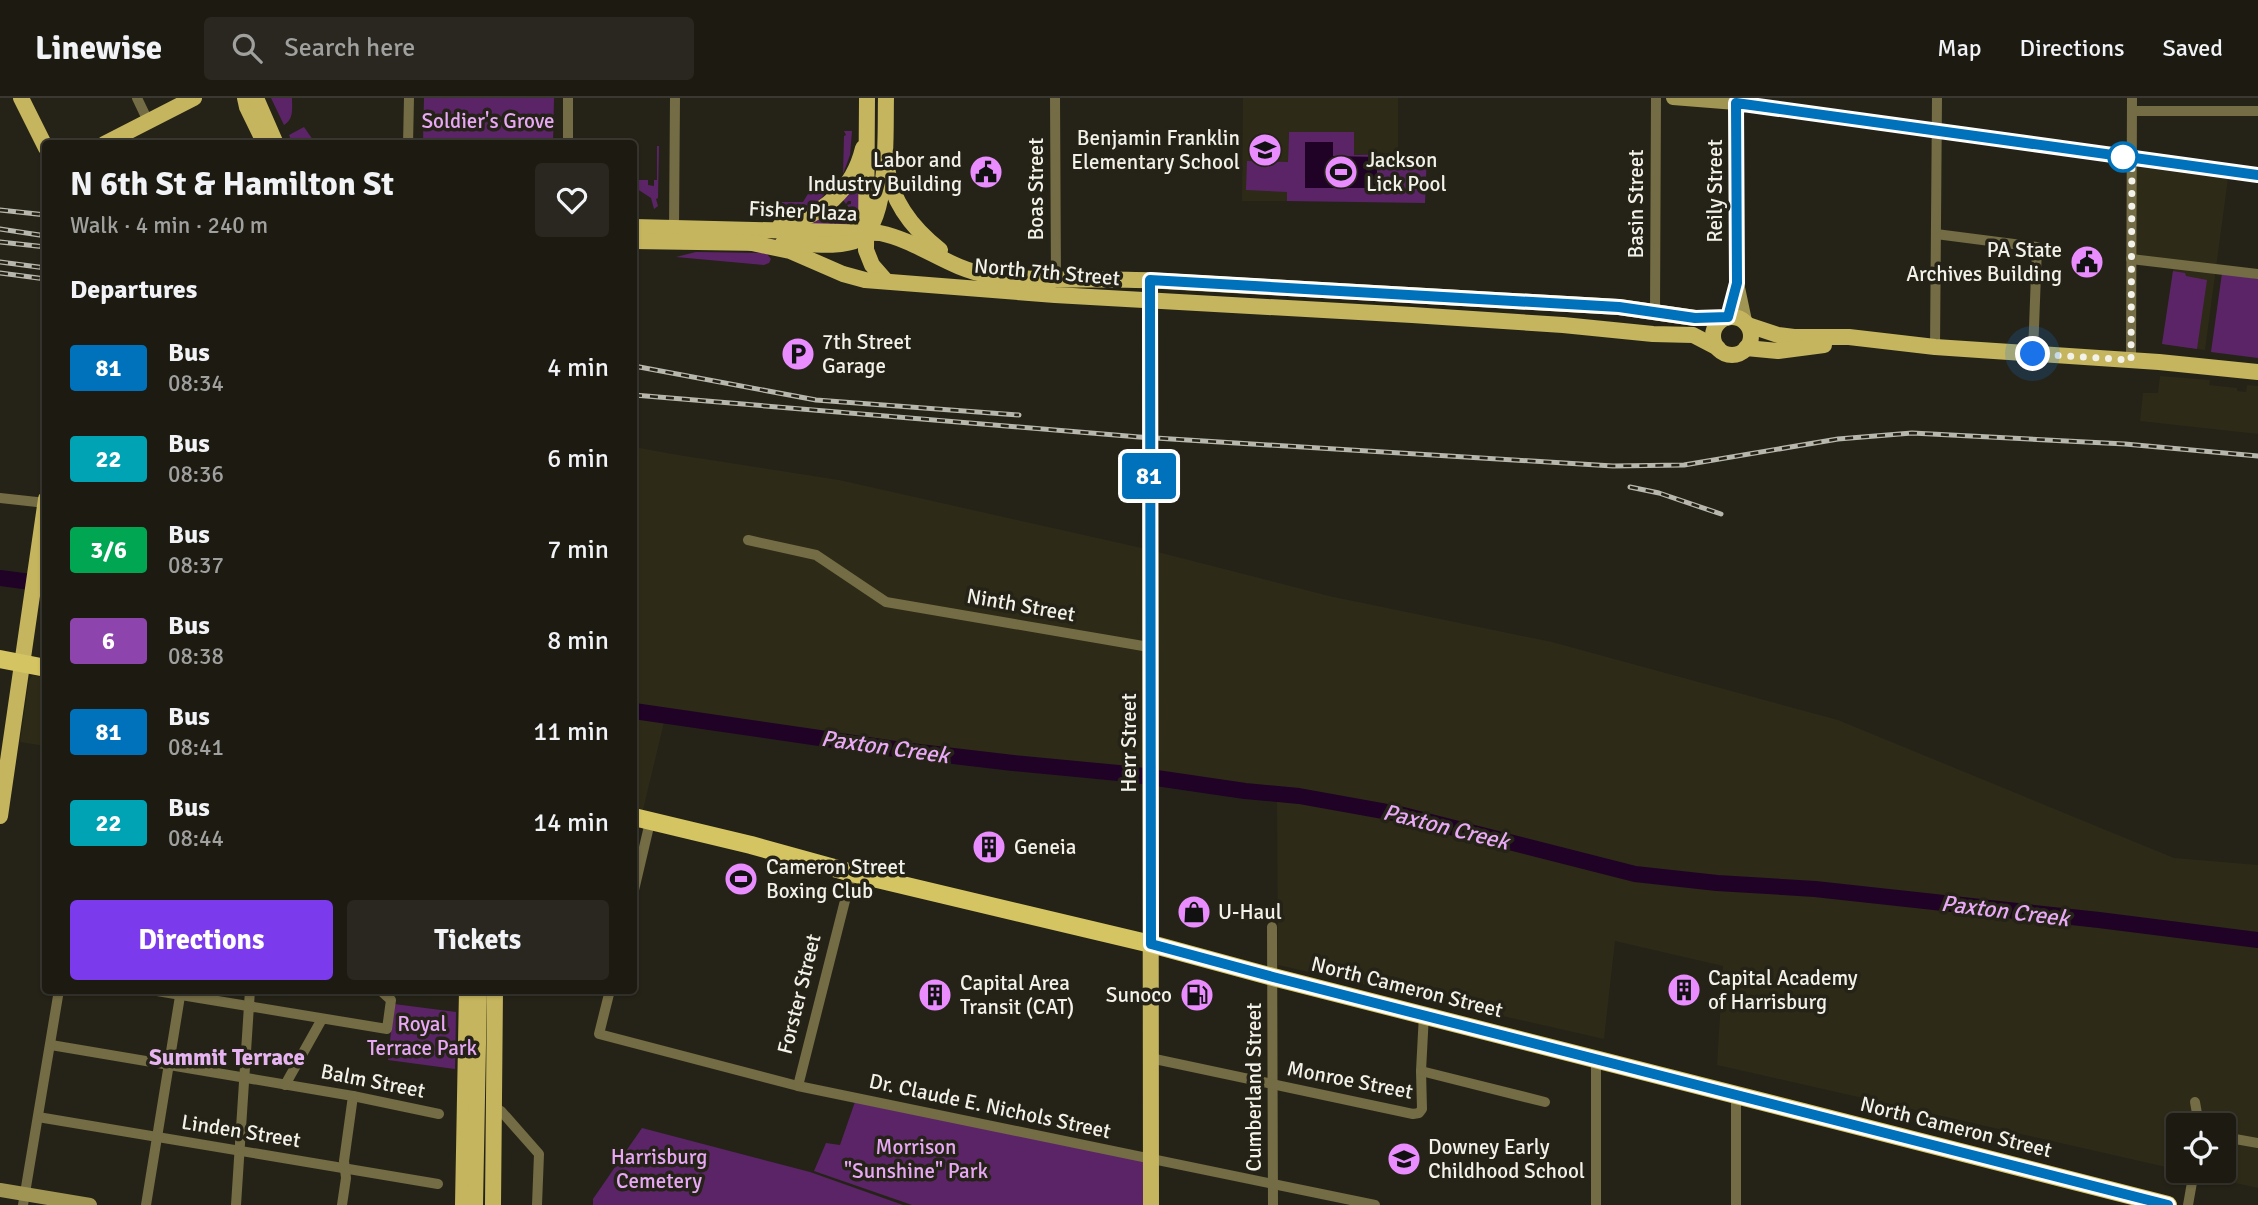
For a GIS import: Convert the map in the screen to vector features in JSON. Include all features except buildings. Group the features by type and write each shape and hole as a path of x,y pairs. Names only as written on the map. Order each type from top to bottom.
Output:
{"highway":[{"path":"0,659 42,667"},
{"name":"North Cameron Street","path":"642,820 1151,944 2168,1205"}],"main road":[{"path":"22,98 42,140"},
{"path":"112,140 194,98"},
{"path":"245,98 263,140"},
{"path":"256,98 274,140"},
{"path":"867,98 868,258 886,281"},
{"path":"867,232 873,224 881,199 886,98"},
{"path":"1675,98 1736,101 2258,175"},
{"name":"Reily Street","path":"1736,101 1737,283 1747,323"},
{"path":"755,236 807,218 839,196 862,153 866,132"},
{"path":"885,148 892,187 911,223 953,260 978,273"},
{"name":"Fisher Plaza","path":"637,227 755,236"},
{"name":"Fisher Plaza","path":"637,241 867,232"},
{"name":"North 7th Street","path":"867,232 893,236 954,265 978,273 1056,280 1150,280 1619,307 1695,318 1740,318 1778,335 1849,337 1936,347 2131,360 2258,372"},
{"name":"North 7th Street","path":"755,236 855,278 886,281 1150,301 1412,315 1693,335 1723,352 1735,355 1746,348 1778,351 1891,343"},
{"name":"Herr Street","path":"1150,280 1151,1205"},
{"name":"Reily Street","path":"1727,318 1737,283"},
{"path":"1653,334 1655,311"},
{"path":"1718,348 1714,331 1721,321 1727,318"},
{"path":"1746,348 1751,337 1747,323"},
{"path":"0,816 42,522"},
{"path":"463,1205 467,994"},
{"path":"475,1205 479,994"},
{"path":"494,1205 495,994"},
{"path":"0,1190 24,1200 90,1205"}],"street":[{"path":"137,98 148,121"},
{"path":"408,140 410,98"},
{"path":"568,98 568,140"},
{"path":"674,228 676,98"},
{"name":"Boas Street","path":"1055,98 1056,280"},
{"name":"Basin Street","path":"1655,311 1656,98"},
{"path":"1936,347 1937,98"},
{"path":"2131,360 2132,98"},
{"path":"2132,111 2258,111"},
{"path":"1936,234 2036,247 2033,354"},
{"path":"2131,259 2258,274"},
{"path":"0,498 42,501"},
{"name":"Ninth Street","path":"748,540 816,555 886,602 1149,647"},
{"path":"637,864 642,820"},
{"name":"Forster Street","path":"798,1086 852,873"},
{"name":"Cumberland Street","path":"1272,927 1273,1205"},
{"path":"24,1200 58,994"},
{"path":"146,1205 181,994"},
{"path":"186,994 387,1029 391,1000 384,994"},
{"path":"236,1205 250,994"},
{"name":"Dr. Claude E. Nichols Street","path":"609,994 599,1034 798,1086 1375,1205"},
{"path":"1424,1014 1420,1072 1545,1102"},
{"path":"285,1085 323,1019"},
{"name":"Balm Street","path":"51,1045 353,1096 439,1114"},
{"name":"Monroe Street","path":"1150,1058 1413,1114 1419,1113 1422,1108 1420,1072"},
{"path":"1596,1060 1596,1205"},
{"path":"1736,1094 1736,1205"},
{"path":"342,1205 346,1178 344,1161 353,1096"},
{"path":"2195,1102 2197,1113"},
{"path":"494,1107 539,1154 537,1205"},
{"name":"Linden Street","path":"38,1117 438,1184"},
{"path":"2236,1139 2258,1143"},
{"path":"2188,1205 2192,1183"}],"shaded area":[{"name":"Benjamin Franklin Elementary School","path":"1243,98 1398,98 1398,153 1354,155 1354,132 1289,133 1287,201 1242,201"},
{"name":"Jackson Lick Pool","path":"1305,142 1333,142 1333,156 1377,157 1377,188 1305,188"},
{"path":"2132,158 2229,171 2205,350 2162,344 2174,264 2131,259"},
{"path":"2160,376 2210,380 2209,385 2237,388 2237,391 2246,392 2247,385 2258,386 2258,434 2140,421 2143,393 2158,393"},
{"path":"637,448 839,480 1142,548 1329,596 1552,642 1838,720 2174,858 2258,865 2258,1188 2235,1183 2236,1113 2166,1113 2166,1167 1717,1065 1723,966 1615,941 1604,1039 1278,965 1277,801 666,714 643,810 637,808"},
{"path":"33,675 42,677 42,746 20,742 29,680"}],"green space":[{"path":"271,98 292,98 291,117 284,125"},
{"name":"Soldier's Grove","path":"424,98 554,98 553,140 423,140"},
{"path":"304,127 313,140 291,140 289,135"},
{"path":"844,131 852,131 850,155 843,174 846,135"},
{"path":"1289,132 1354,132 1354,155 1427,153 1425,203 1287,201 1287,192 1246,190 1247,161 1288,162"},
{"path":"659,146 656,199 658,206 654,209 651,198 637,189 637,180 648,180 648,185 654,186 654,180 657,180"},
{"path":"859,178 861,216 856,216 847,205 851,204 851,201 846,204 843,200"},
{"path":"811,189 827,189 813,204 800,210 779,213 781,202 803,202"},
{"path":"835,209 847,223 846,227 805,225"},
{"path":"696,252 763,253 771,259 764,265 676,257"},
{"path":"2173,271 2207,280 2197,349 2162,344"},
{"path":"2222,273 2258,279 2258,358 2211,352"},
{"name":"Royal Terrace Park","path":"394,1004 456,1012 455,1069 388,1060"},
{"name":"Morrison \"Sunshine\" Park","path":"856,1099 1144,1161 1145,1205 912,1205 814,1171 826,1143 840,1145"},
{"name":"Harrisburg Cemetery","path":"642,1128 810,1172 903,1205 593,1205 593,1199"}],"waterway":[{"name":"Paxton Creek","path":"0,578 42,583"},
{"name":"Paxton Creek","path":"637,711 902,750 1129,774 1299,796 1399,814 1635,874 1717,883 1815,889 2258,940"}],"railway":[{"path":"0,210 42,215"},
{"path":"0,229 42,235"},
{"path":"0,242 42,247"},
{"path":"0,262 42,267"},
{"path":"0,273 42,278"},
{"path":"637,367 816,400 1019,415"},
{"path":"637,395 1139,437 1613,466 1684,465 1838,439 1912,433 2125,444 2258,456"},
{"path":"1630,487 1659,493 1721,514"}],"bus line":[{"name":"81","path":"2168,1205 1151,944 1150,280 1619,307 1695,318 1726,318 1737,283 1736,103 2258,175"}],"place":[{"name":"Benjamin Franklin Elementary School","path":"1265,150"},
{"name":"Labor and Industry Building","path":"986,172"},
{"name":"Jackson Lick Pool","path":"1341,172"},
{"name":"PA State Archives Building","path":"2087,262"},
{"name":"7th Street Garage","path":"798,354"},
{"name":"Geneia","path":"989,847"},
{"name":"Cameron Street Boxing Club","path":"741,879"},
{"name":"U-Haul","path":"1194,912"},
{"name":"Capital Academy of Harrisburg","path":"1684,990"},
{"name":"Capital Area Transit (CAT)","path":"935,995"},
{"name":"Sunoco","path":"1197,995"},
{"name":"Downey Early Childhood School","path":"1404,1159"}],"district":[{"name":"Summit Terrace","path":"227,1057"}],"route":[{"path":"2033,354 2131,360 2132,158 2123,157"}]}
